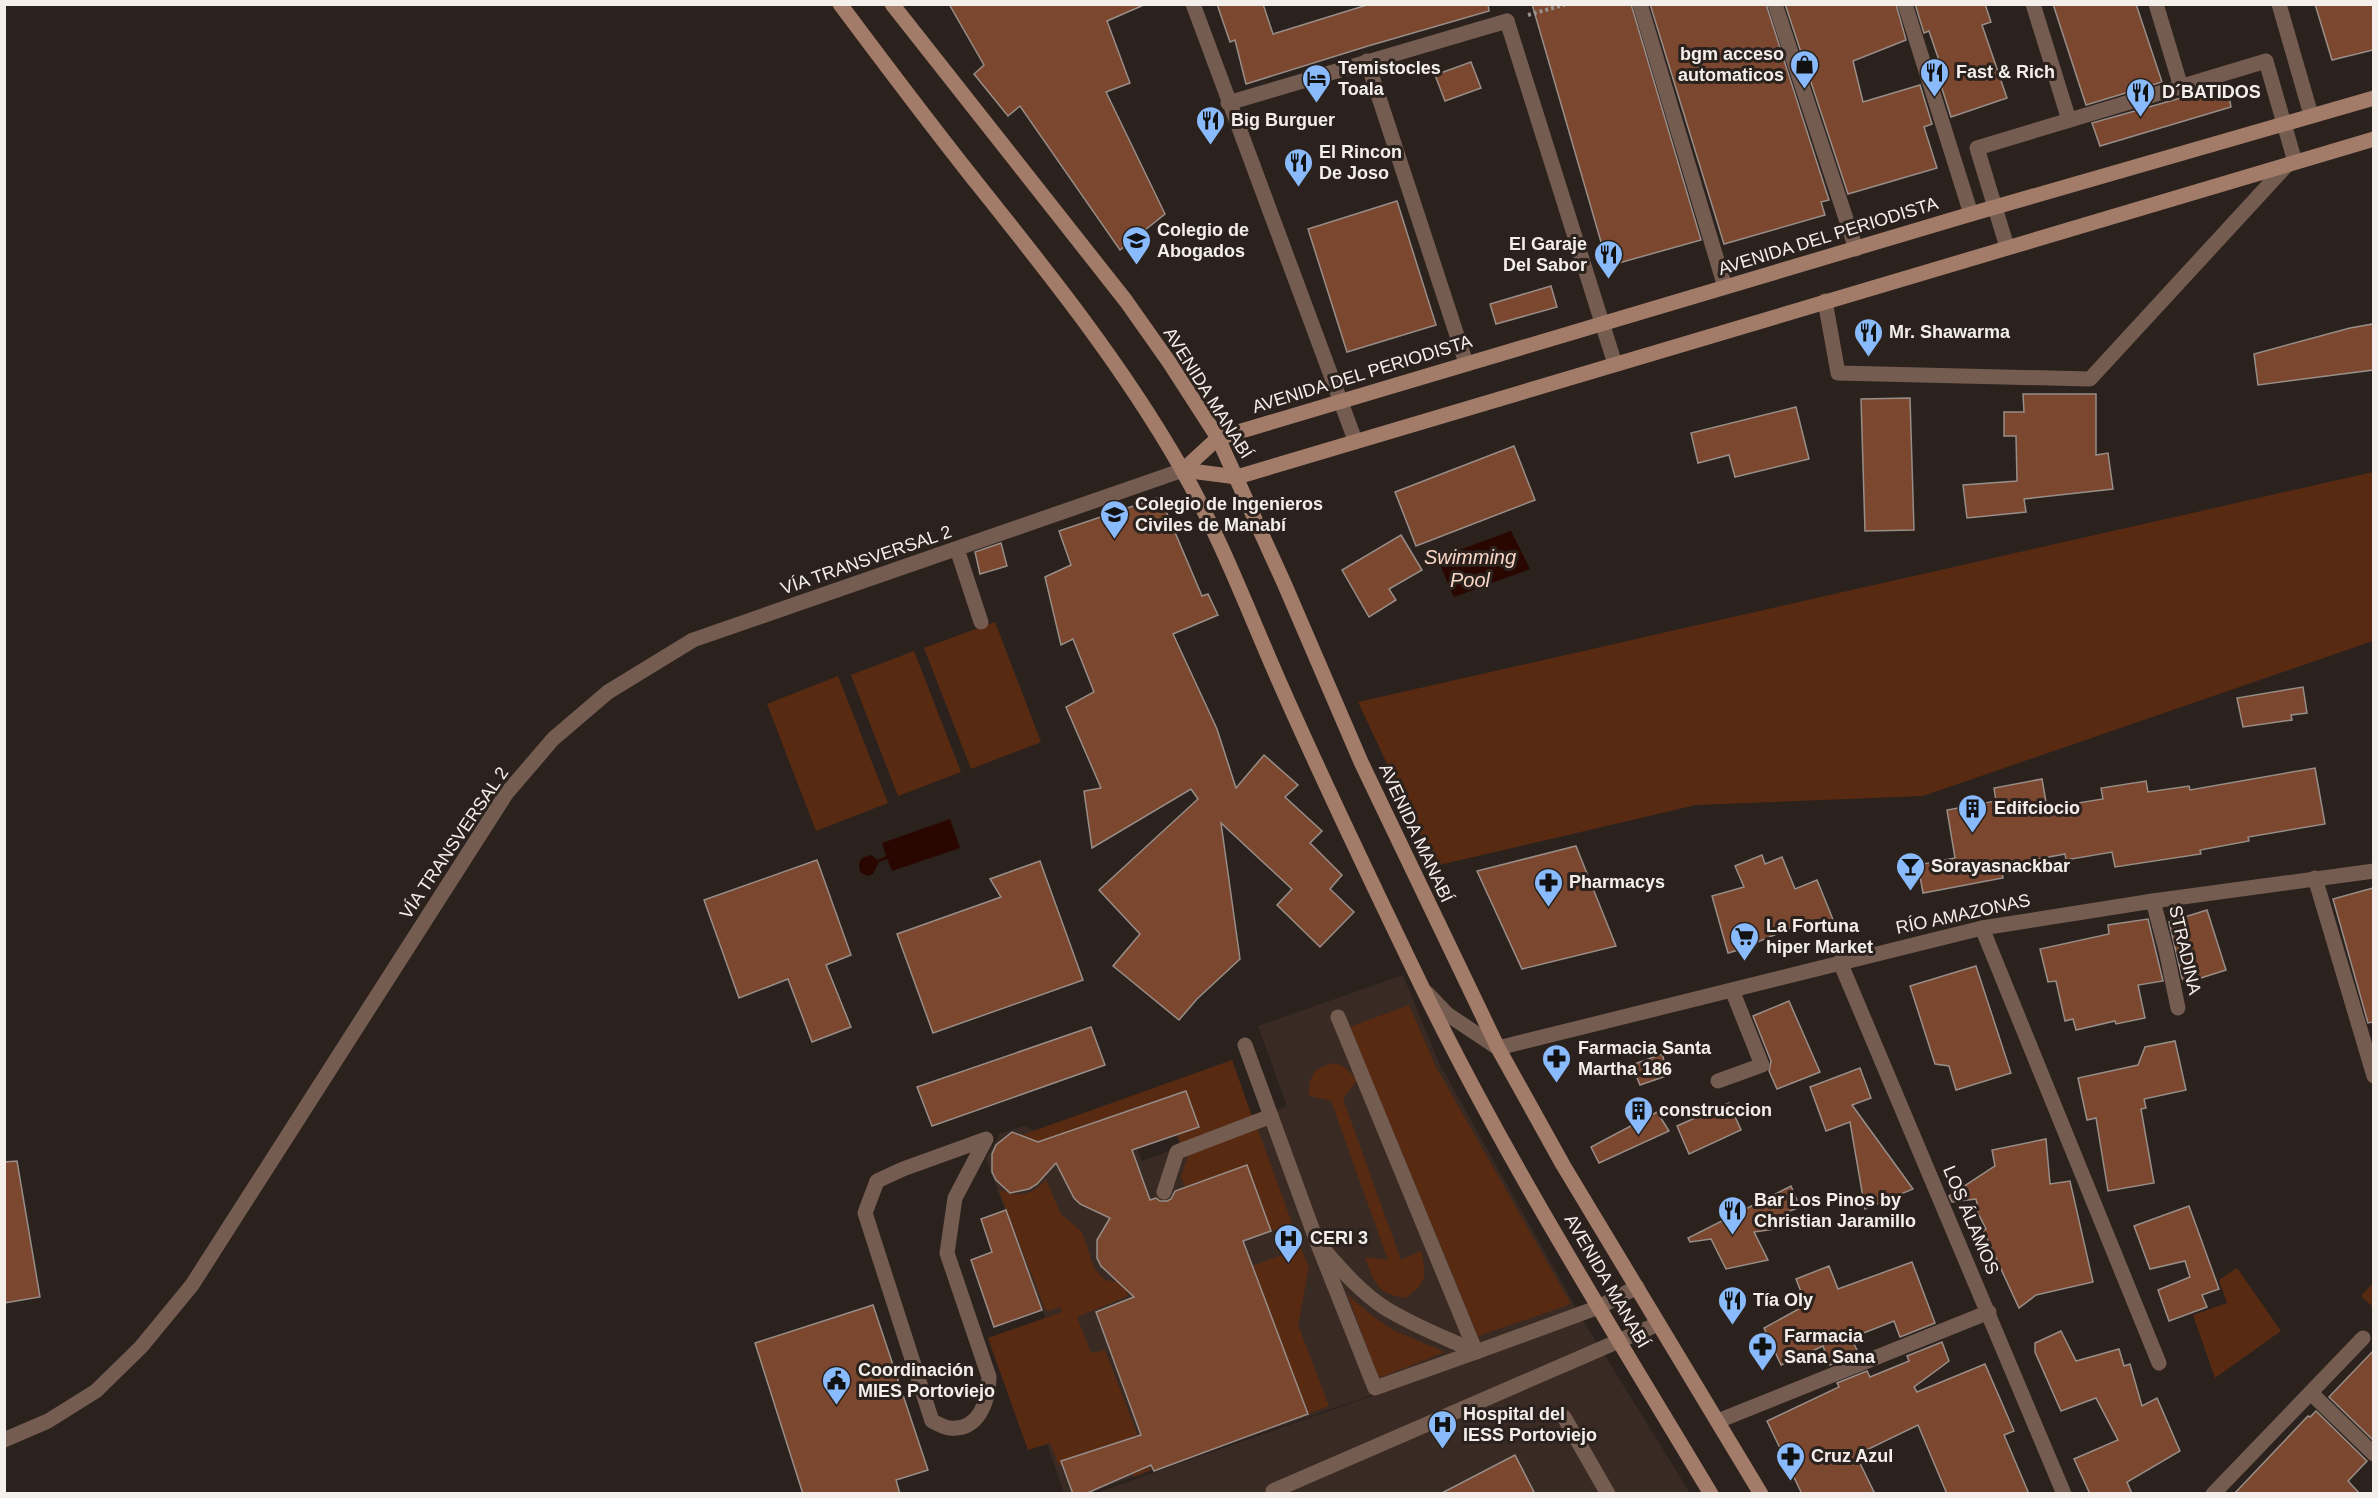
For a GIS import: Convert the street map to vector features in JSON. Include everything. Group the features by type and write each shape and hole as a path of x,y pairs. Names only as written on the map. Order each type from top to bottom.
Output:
{"main road":[{"name":"AVENIDA MANABÍ","path":"840,4 1114,360 1183,470 1205,513 1314,758 1424,990 1489,1118 1711,1494"},
{"name":"AVENIDA MANABÍ","path":"892,4 1126,301 1218,438 1361,762 1498,1047 1558,1155 1761,1494"},
{"name":"AVENIDA DEL PERIODISTA","path":"1183,470 1218,438 1971,214 2373,98"},
{"path":"1183,470 1237,477 1355,440 2373,139"}],"street":[{"path":"1193,4 1355,440"},
{"path":"1640,4 1725,287"},
{"path":"1775,4 1856,249"},
{"path":"1905,4 1971,214"},
{"path":"2033,4 2069,120"},
{"path":"2156,4 2181,87"},
{"path":"2279,4 2311,115"},
{"path":"1228,103 1507,21 1615,364"},
{"path":"1825,302 1838,373 2090,379 2291,163 2284,123 2266,61 1977,148 2007,247"},
{"path":"1367,62 1466,363"},
{"name":"VÍA TRANSVERSAL 2","path":"4,1440 48,1421 96,1391 141,1347 192,1285 506,795 553,739 608,692 693,640 1183,470"},
{"path":"957,549 981,622"},
{"name":"RÍO AMAZONAS","path":"1498,1047 1982,928 2153,901 2373,871"},
{"path":"2315,878 2373,1076"},
{"name":"STRADINA","path":"2153,901 2178,1008"},
{"path":"1982,928 2159,1363"},
{"name":"LOS ÁLAMOS","path":"1840,962 2064,1494"},
{"name":"AVENIDA MANABÍ","path":"1424,990 1448,1014 1498,1047"},
{"path":"1718,1081 1762,1065 1732,990"},
{"path":"1338,1017 1476,1352"},
{"path":"1245,1046 1317,1242 1375,1388 1599,1307 1637,1287"},
{"path":"1164,1192 1177,1152 1271,1116"},
{"path":"986,1139 955,1198 947,1253 989,1377 989,1392 982,1411 967,1425 950,1428 932,1421 865,1213 877,1181 903,1169 986,1139"},
{"path":"1317,1242 1342,1270 1384,1307 1409,1322 1476,1352"},
{"path":"1718,1421 1989,1312"},
{"path":"1273,1491 1658,1324"},
{"path":"2213,1494 2312,1394 2363,1338"},
{"path":"2312,1394 2373,1454"},
{"path":"1564,1417 1608,1494"}],"path":[{"path":"1507,21 1567,4"}],"shaded area":[{"path":"2373,472 2373,641 1923,796 1696,805 1435,866 1358,702"},
{"path":"995,622 1041,742 971,769 924,648"},
{"path":"914,651 961,772 898,796 851,675"},
{"path":"838,676 888,803 816,831 767,704"},
{"name":"CERI 3","path":"1403,975 1439,1063 1584,1322 1690,1493 1096,1493 1522,1343 1087,1493 1064,1493 1047,1444 1028,1450 988,1338 1045,1318 986,1159 1000,1134 1024,1126 1044,1134 1120,1105 1142,1161 1287,1106 1258,1026"},
{"path":"1409,1005 1436,1067 1571,1304 1478,1336 1350,1027"},
{"path":"1232,1060 1253,1119 1181,1146 1177,1135 1199,1126 1186,1091 1038,1142 1022,1135"},
{"path":"1336,1063 1346,1068 1357,1080 1343,1099 1401,1260 1421,1251 1424,1278 1418,1288 1405,1298 1382,1290 1374,1280 1365,1257 1388,1260 1331,1101 1309,1096 1310,1082 1314,1073 1322,1067"},
{"path":"1257,1127 1292,1223 1271,1231 1247,1165 1185,1187 1181,1177 1189,1152"},
{"path":"1046,1179 1060,1213 1082,1232 1094,1268 1105,1280 1124,1283 1128,1296 1077,1317 1091,1353 1105,1350 1151,1470 1134,1477 1121,1443 1059,1466 1050,1443 1028,1450 988,1338 1062,1312 1060,1307 1048,1311 1045,1309 999,1191 1012,1194 1028,1193 1040,1186"},
{"path":"1301,1248 1309,1268 1298,1325 1329,1406 1308,1414 1252,1266"},
{"path":"2237,1268 2281,1331 2215,1378 2193,1315 2227,1303 2219,1280"},
{"path":"2373,1283 2373,1307 2361,1296"},
{"path":"1347,1294 1375,1318 1395,1331 1445,1352 1379,1378"}],"water":[{"name":"Swimming Pool","path":"1511,531 1530,569 1454,597 1437,558"},
{"path":"950,819 960,848 892,871 887,859 879,862 873,874 867,876 860,872 859,863 862,858 871,855 878,860 886,856 882,843"}],"building":[{"path":"949,4 1146,4 1107,21 1130,83 1106,92 1165,214 1120,250 1020,106 1008,116 974,74 984,65"},
{"path":"1217,4 1263,4 1273,34 1370,4 1488,4 1489,11 1246,84 1235,40 1230,42"},
{"path":"1532,4 1631,4 1701,240 1608,266"},
{"path":"1650,4 1766,4 1829,200 1821,202 1825,215 1724,244"},
{"path":"1785,4 1896,4 1906,40 1853,61 1863,102 1920,85 1932,124 1924,127 1937,168 1848,194"},
{"path":"1915,4 1985,4 1991,22 1982,25 2007,98 1951,117 1939,79 1945,78 1929,31 1924,33"},
{"path":"2053,4 2136,4 2162,82 2086,105"},
{"path":"2315,4 2373,4 2373,50 2332,60"},
{"path":"1471,62 1481,88 1445,101 1435,75"},
{"path":"2227,85 2231,107 2100,146 2092,123"},
{"path":"1397,201 1436,325 1347,352 1308,229"},
{"path":"1551,286 1557,307 1496,324 1490,304"},
{"path":"2373,324 2373,370 2258,385 2254,354"},
{"path":"2023,394 2096,394 2096,455 2108,453 2113,489 2024,499 2026,512 1967,518 1963,485 2017,481 2016,436 2004,436 2004,412 2024,412"},
{"path":"1910,398 1914,530 1865,531 1861,399"},
{"path":"1796,407 1809,459 1735,477 1729,455 1698,463 1691,433"},
{"path":"1514,446 1535,500 1416,546 1395,492"},
{"path":"1160,497 1202,596 1208,594 1218,615 1173,634 1217,729 1236,788 1264,755 1298,785 1285,797 1322,831 1310,843 1342,875 1330,889 1354,912 1320,947 1277,905 1292,889 1221,823 1240,959 1197,999 1179,1020 1113,966 1140,934 1099,890 1198,799 1191,789 1092,848 1084,791 1101,788 1066,707 1094,692 1073,639 1061,645 1045,577 1071,565 1059,531"},
{"path":"1401,535 1422,570 1389,589 1396,600 1369,617 1342,570"},
{"path":"1001,543 1007,566 980,574 975,552"},
{"path":"2303,687 2307,713 2291,715 2292,720 2243,727 2237,698"},
{"path":"2315,768 2325,824 2248,837 2249,841 2200,850 2201,854 2115,867 2112,852 2066,860 2065,854 2001,866 2003,878 1923,893 1918,865 1955,858 1947,810 1996,801 1994,788 2042,779 2047,808 2103,799 2101,788 2146,781 2148,792 2189,786 2190,790"},
{"name":"Pharmacys","path":"1576,846 1616,946 1522,969 1477,871"},
{"path":"1762,855 1765,864 1782,857 1795,889 1817,880 1834,922 1813,931 1809,921 1755,943 1756,945 1728,953 1712,896 1744,887 1735,866"},
{"path":"817,860 851,955 826,965 851,1027 812,1042 788,979 739,998 704,900"},
{"path":"1040,861 1083,980 933,1033 897,934 1001,897 990,879"},
{"path":"2373,888 2373,1022 2368,1023 2333,899"},
{"path":"2207,910 2226,970 2185,983 2169,922"},
{"path":"2148,919 2163,981 2138,985 2145,1018 2116,1024 2115,1021 2076,1030 2073,1019 2065,1021 2056,981 2048,982 2040,949 2109,934 2108,925"},
{"path":"1976,966 2011,1073 1956,1090 1949,1066 1935,1064 1910,986"},
{"path":"1789,1001 1820,1072 1777,1089 1769,1071 1771,1061 1753,1016"},
{"path":"1091,1027 1105,1065 932,1126 917,1087"},
{"path":"2175,1041 2186,1090 2144,1099 2146,1108 2141,1109 2154,1183 2108,1191 2096,1118 2087,1120 2078,1078 2138,1065 2145,1047"},
{"path":"1662,1054 1669,1075 1640,1085 1632,1065"},
{"path":"1860,1068 1871,1098 1852,1105 1913,1189 1865,1209 1850,1122 1826,1131 1810,1087"},
{"path":"1186,1091 1199,1127 1132,1150 1150,1200 1156,1198 1160,1201 1167,1201 1171,1199 1175,1191 1247,1165 1271,1231 1243,1241 1308,1414 1154,1471 1151,1465 1085,1494 1073,1494 1061,1461 1141,1435 1096,1312 1134,1297 1101,1266 1097,1258 1097,1240 1110,1218 1080,1204 1074,1198 1056,1163 1037,1184 1029,1189 1010,1193 996,1180 992,1172 992,1154 996,1145 1012,1132 1038,1142"},
{"path":"1729,1103 1741,1130 1689,1154 1677,1126"},
{"name":"construccion","path":"1657,1112 1669,1131 1599,1163 1591,1147"},
{"path":"2046,1139 2050,1184 2070,1181 2093,1282 2036,1295 2019,1308 1983,1230 1986,1229 1976,1209 1978,1208 1976,1199 1952,1202 1949,1196 1995,1166 1992,1150"},
{"path":"17,1161 40,1297 4,1303 4,1162"},
{"path":"1791,1186 1800,1207 1785,1213 1796,1226 1754,1232 1768,1260 1726,1269 1711,1239 1690,1242 1688,1238"},
{"path":"2189,1206 2219,1289 2202,1295 2207,1307 2169,1321 2158,1290 2190,1277 2185,1261 2150,1269 2134,1226"},
{"path":"1006,1210 1042,1310 994,1327 971,1260 992,1252 981,1219"},
{"path":"1912,1262 1935,1323 1900,1337 1894,1321 1851,1338 1859,1354 1830,1365 1823,1346 1781,1365 1764,1328 1806,1305 1796,1279 1829,1266 1838,1289"},
{"path":"873,1305 928,1470 896,1480 900,1494 803,1494 755,1343"},
{"path":"2061,1331 2076,1361 2119,1349 2124,1366 2130,1364 2142,1406 2157,1398 2180,1451 2127,1482 2132,1494 2090,1494 2074,1459 2118,1440 2096,1398 2061,1411 2035,1352 2035,1343"},
{"path":"1942,1342 1949,1361 1914,1387 1917,1392 1985,1364 2014,1431 2004,1435 2029,1494 1947,1494 1918,1425 1856,1455 1875,1494 1802,1494 1767,1421 1839,1387 1837,1383 1867,1371 1870,1377 1909,1361 1907,1356"},
{"path":"2373,1351 2373,1440 2329,1397"},
{"path":"2316,1411 2367,1461 2348,1481 2360,1494 2234,1494 2308,1416 2310,1417"},
{"path":"1515,1455 1535,1494 1440,1494"}],"place":[{"name":"bgm acceso automaticos","path":"1805,90"},
{"name":"Fast & Rich","path":"1935,98"},
{"name":"Temistocles Toala","path":"1317,104"},
{"name":"D´BATIDOS","path":"2141,118"},
{"name":"Big Burguer","path":"1210,146"},
{"name":"El Rincon De Joso","path":"1298,188"},
{"name":"Colegio de Abogados","path":"1136,266"},
{"name":"El Garaje Del Sabor","path":"1608,280"},
{"name":"Mr. Shawarma","path":"1868,358"},
{"name":"Colegio de Ingenieros Civiles de Manabí","path":"1114,540"},
{"name":"Edifciocio","path":"1973,834"},
{"name":"Sorayasnackbar","path":"1910,892"},
{"name":"Pharmacys","path":"1548,908"},
{"name":"La Fortuna hiper Market","path":"1745,962"},
{"name":"Farmacia Santa Martha 186","path":"1557,1084"},
{"name":"construccion","path":"1638,1136"},
{"name":"Bar Los Pinos by Christian Jaramillo","path":"1733,1236"},
{"name":"CERI 3","path":"1289,1264"},
{"name":"Tía Oly","path":"1732,1326"},
{"name":"Farmacia Sana Sana","path":"1763,1372"},
{"name":"Coordinación MIES Portoviejo","path":"837,1406"},
{"name":"Hospital del IESS Portoviejo","path":"1442,1450"},
{"name":"Cruz Azul","path":"1790,1482"}]}
